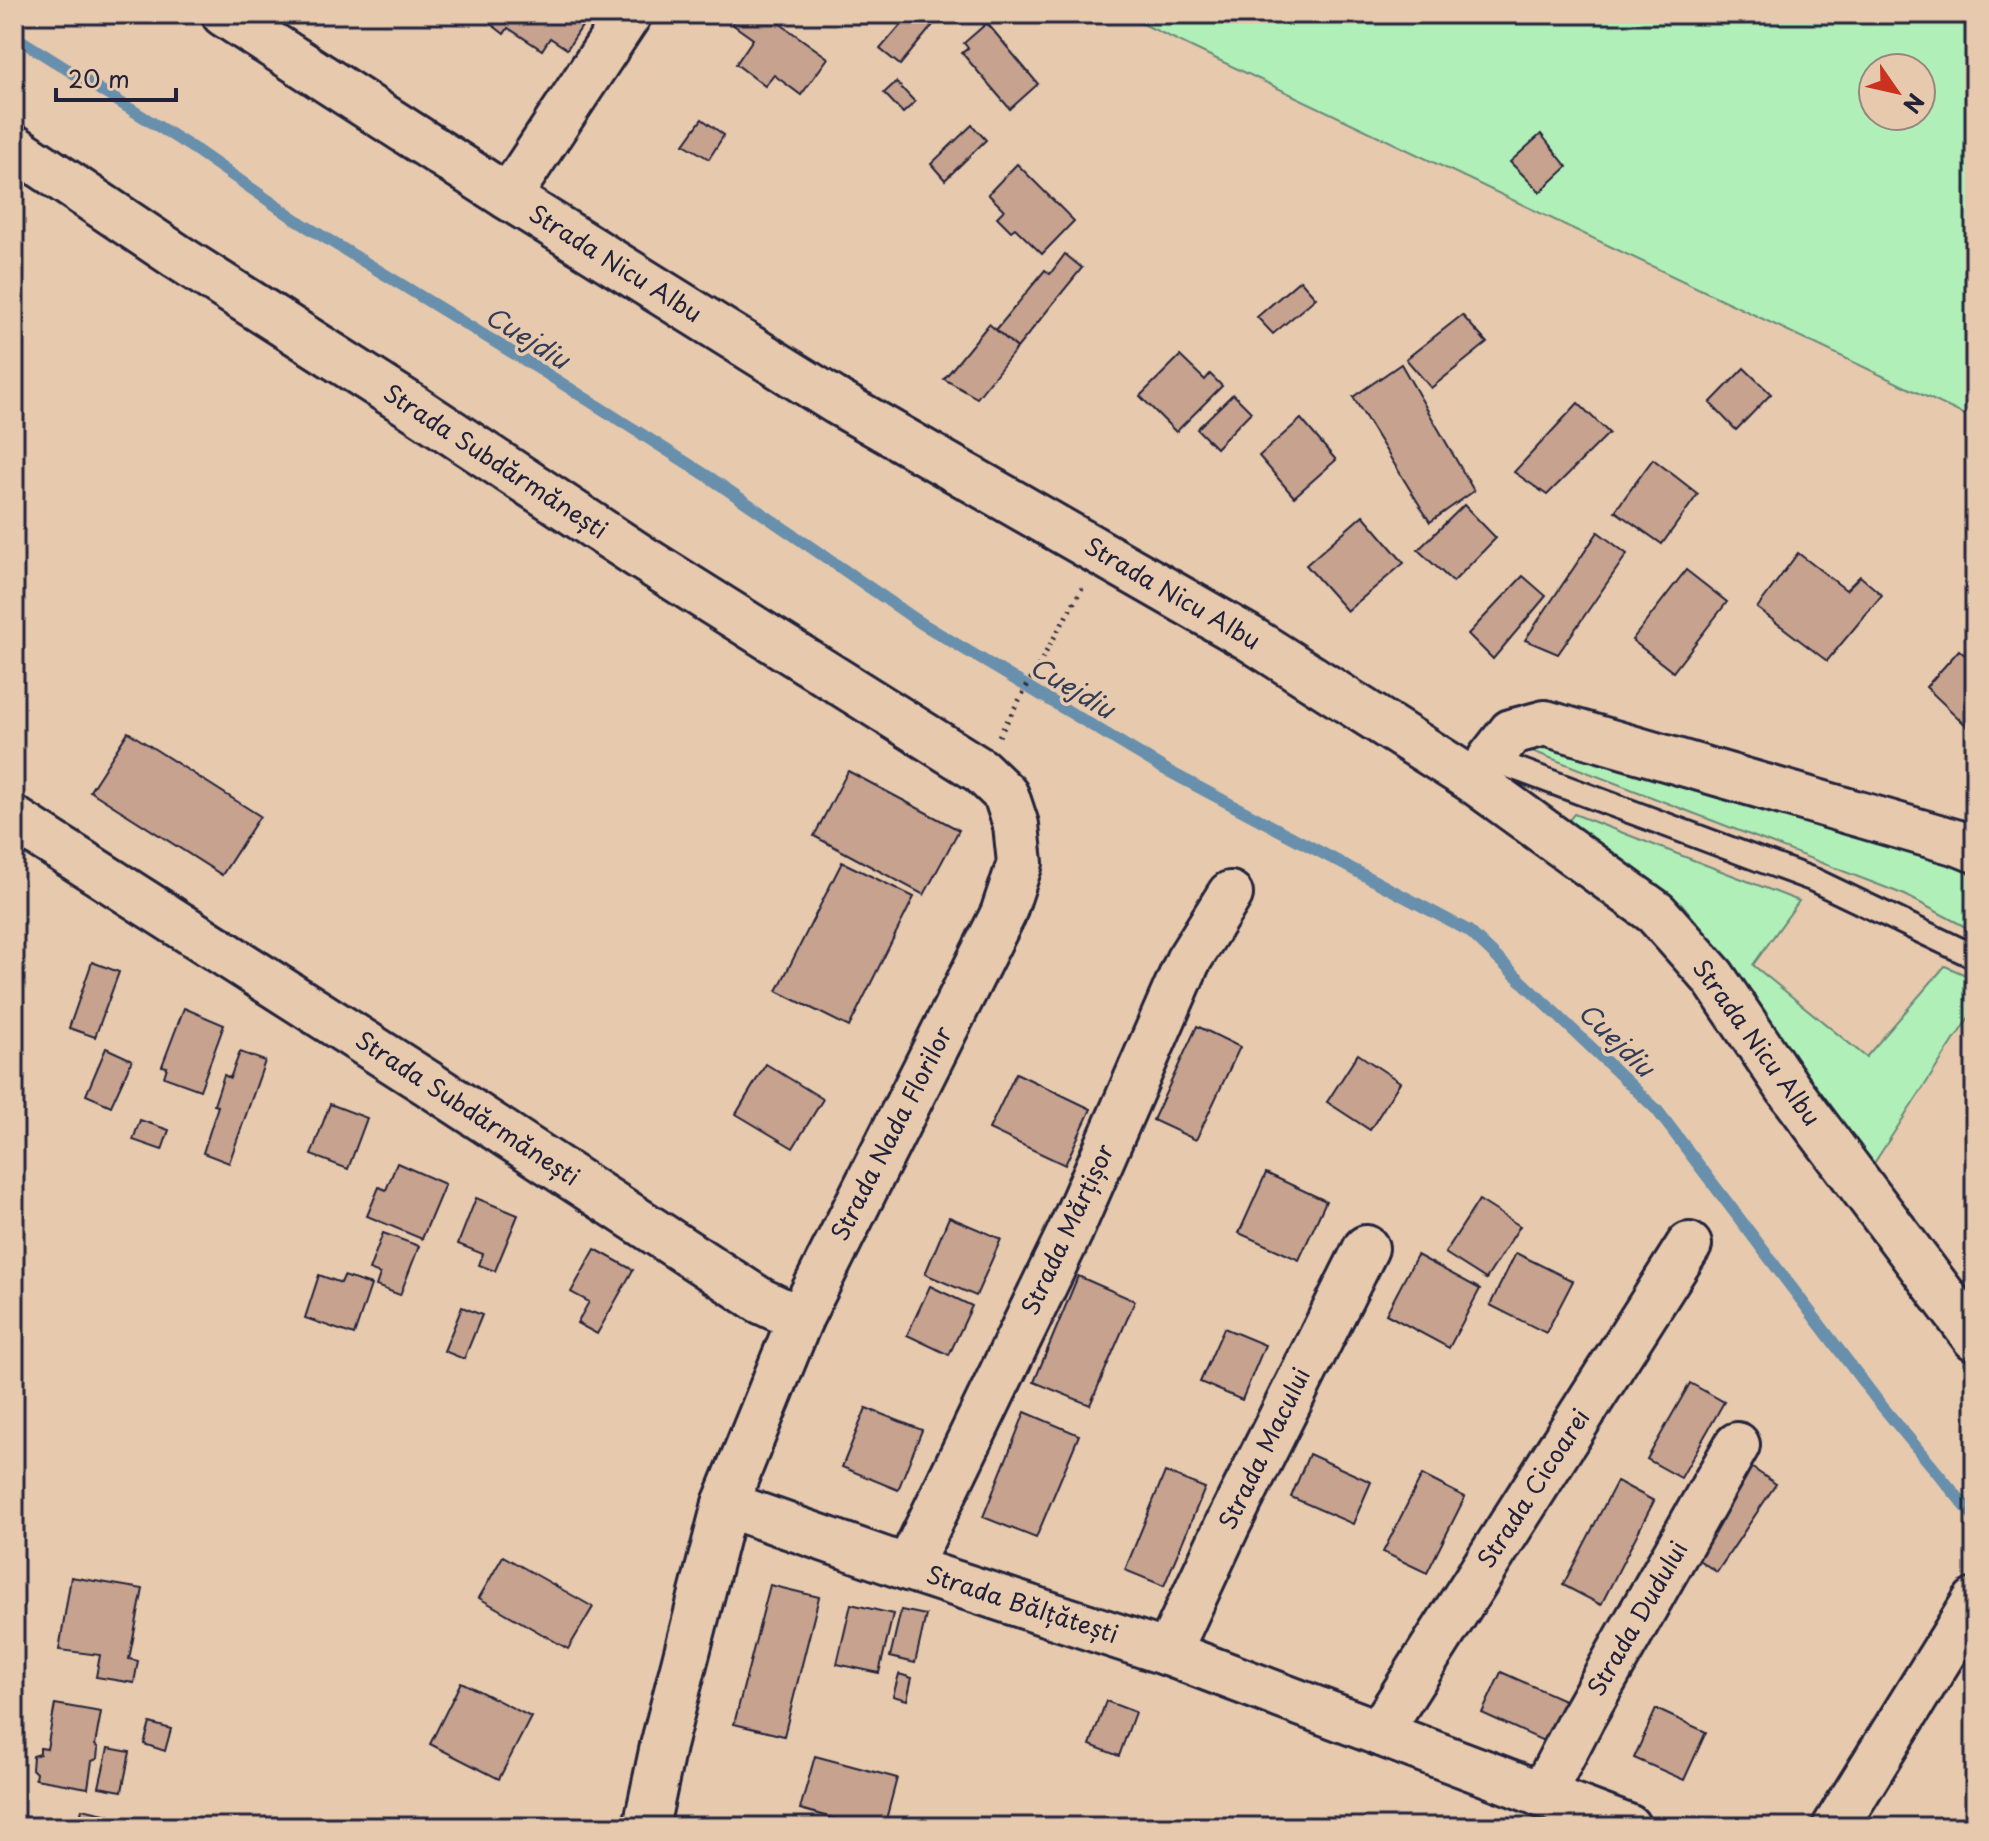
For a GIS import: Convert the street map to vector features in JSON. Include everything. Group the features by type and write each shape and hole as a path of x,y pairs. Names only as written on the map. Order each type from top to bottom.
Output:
{"street":[{"name":"Strada Nicu Albu","path":"224,14 508,197 837,402 1482,770 1656,913 1713,977 1790,1091 1975,1338"},
{"path":"508,197 629,14"},
{"name":"Strada Subdărmănești","path":"14,147 639,556 981,771"},
{"path":"1482,770 1511,732 1545,723 1975,850"},
{"name":"Strada Nada Florilor","path":"725,1504 800,1319 1003,914 1020,863 1016,825 1006,795 981,771"},
{"name":"Strada Subdărmănești","path":"14,819 761,1301 800,1319"},
{"name":"Strada Mărțișor","path":"908,1568 1070,1232 1188,961 1230,894"},
{"name":"Strada Cicoarei","path":"1379,1733 1689,1245"},
{"name":"Strada Macului","path":"1168,1653 1228,1524 1366,1248"},
{"name":"Strada Dudului","path":"1542,1795 1582,1718 1737,1445"},
{"path":"646,1827 663,1746 725,1504"},
{"name":"Strada Bălțătești","path":"725,1504 1168,1653 1628,1827"},
{"path":"1835,1827 1975,1601"}],"lane":[{"path":"1482,770 1814,880 1975,957"}],"path":[{"path":"1018,702 1103,552"}],"green space":[{"path":"1122,14 1975,14 1975,420"},
{"path":"1533,740 1960,866 1975,875 1975,932 1905,895 1527,749"},
{"path":"1574,814 1799,901 1753,965 1866,1057 1945,966 1975,979 1975,1008 1867,1174 1732,966 1682,904 1567,823"}],"building":[{"path":"478,14 590,14 567,49 550,38 542,50 508,28 504,34"},
{"path":"739,14 784,14 779,23 828,58 801,95 774,75 765,86 736,64 753,39 732,24"},
{"path":"910,14 942,14 900,65 880,49"},
{"path":"987,23 1038,84 1010,109 962,53 968,48 964,43"},
{"path":"896,82 915,102 903,113 884,93"},
{"path":"702,119 724,135 709,159 684,144"},
{"path":"972,125 986,140 945,180 931,164"},
{"path":"1541,134 1567,167 1540,192 1510,162"},
{"path":"1017,164 1074,221 1042,254 1015,228 1011,231 997,217 1004,210 988,194"},
{"path":"1065,254 1082,268 1017,348 996,330 1045,270 1050,274"},
{"path":"1300,280 1316,298 1273,334 1257,317"},
{"path":"1462,315 1487,343 1431,388 1406,359"},
{"path":"989,324 1017,348 977,398 944,379"},
{"path":"1180,356 1205,380 1210,374 1222,386 1176,432 1140,396"},
{"path":"1401,364 1474,491 1430,522 1353,397"},
{"path":"1744,368 1771,394 1736,430 1710,403"},
{"path":"1233,394 1251,412 1216,448 1197,429"},
{"path":"1578,403 1609,433 1547,495 1514,472"},
{"path":"1301,419 1336,460 1294,497 1259,456"},
{"path":"1653,459 1698,494 1662,544 1615,511"},
{"path":"1464,505 1496,538 1453,582 1418,550"},
{"path":"1363,515 1404,563 1347,611 1306,565"},
{"path":"1598,532 1627,554 1558,654 1525,640"},
{"path":"1798,553 1846,590 1860,576 1882,595 1827,661 1757,608"},
{"path":"1686,570 1727,602 1673,672 1632,640"},
{"path":"1523,576 1546,596 1493,659 1468,634"},
{"path":"1959,650 1975,664 1975,734 1926,687"},
{"path":"128,732 260,816 222,875 90,791"},
{"path":"848,771 959,830 924,895 814,836"},
{"path":"842,862 914,897 849,1027 777,991"},
{"path":"92,962 119,972 95,1037 69,1028"},
{"path":"184,1008 224,1025 200,1090 164,1077 167,1067 162,1066"},
{"path":"1197,1026 1240,1047 1196,1140 1153,1120"},
{"path":"106,1048 132,1060 111,1106 86,1095"},
{"path":"240,1052 265,1061 229,1163 203,1153 224,1075 230,1078"},
{"path":"1358,1054 1400,1082 1370,1130 1327,1102"},
{"path":"766,1064 823,1099 793,1148 736,1114"},
{"path":"1016,1073 1091,1109 1065,1165 989,1129"},
{"path":"330,1104 367,1118 348,1169 311,1155"},
{"path":"140,1120 169,1130 162,1150 133,1140"},
{"path":"397,1163 445,1184 422,1239 367,1216 379,1187 386,1190"},
{"path":"1266,1173 1326,1201 1299,1260 1239,1233"},
{"path":"476,1198 518,1215 495,1271 479,1265 483,1254 458,1244"},
{"path":"1479,1200 1520,1226 1486,1279 1445,1253"},
{"path":"949,1217 1001,1239 976,1296 925,1274"},
{"path":"383,1233 419,1246 400,1295 376,1286 380,1274 369,1270"},
{"path":"595,1249 633,1270 597,1334 577,1323 589,1302 571,1292"},
{"path":"1516,1253 1573,1281 1546,1333 1490,1305"},
{"path":"1417,1255 1480,1289 1449,1348 1386,1314"},
{"path":"319,1275 341,1283 344,1276 371,1285 354,1335 305,1318"},
{"path":"1078,1276 1135,1301 1090,1405 1034,1382"},
{"path":"930,1286 972,1306 949,1355 907,1335"},
{"path":"462,1307 482,1315 464,1359 444,1351"},
{"path":"1224,1328 1265,1345 1242,1400 1200,1382"},
{"path":"1690,1383 1724,1402 1681,1478 1647,1459"},
{"path":"866,1408 922,1430 898,1490 842,1467"},
{"path":"1025,1412 1079,1435 1036,1538 983,1517"},
{"path":"1309,1454 1371,1482 1353,1524 1291,1497"},
{"path":"1745,1463 1776,1484 1717,1572 1685,1551"},
{"path":"1165,1472 1205,1488 1164,1586 1125,1570"},
{"path":"1422,1475 1465,1497 1427,1573 1383,1552"},
{"path":"1617,1481 1654,1501 1601,1605 1563,1585"},
{"path":"503,1556 593,1607 568,1649 479,1598"},
{"path":"71,1577 143,1589 129,1659 138,1661 134,1683 96,1677 100,1655 59,1650"},
{"path":"770,1585 819,1597 784,1736 734,1724"},
{"path":"851,1604 893,1614 879,1673 837,1664"},
{"path":"901,1610 926,1615 915,1663 890,1657"},
{"path":"1501,1672 1566,1701 1548,1743 1482,1713"},
{"path":"899,1674 912,1678 907,1700 893,1696"},
{"path":"461,1682 531,1717 499,1779 430,1744"},
{"path":"1106,1701 1135,1712 1119,1756 1090,1745"},
{"path":"55,1704 101,1712 95,1745 98,1748 97,1759 92,1761 88,1788 35,1779 33,1756 40,1754 40,1748 47,1749"},
{"path":"1656,1709 1706,1732 1684,1780 1634,1758"},
{"path":"150,1723 171,1729 165,1751 144,1744"},
{"path":"108,1748 130,1752 122,1791 99,1787"},
{"path":"815,1756 897,1778 884,1827 865,1827 800,1809"},
{"path":"82,1809 109,1815 107,1825 114,1827 78,1827"}],"waterway":[{"name":"Cuejdiu","path":"14,36 196,150 301,223 709,477 921,623 1168,771 1469,931 1657,1110 1877,1400 1975,1518"}]}
